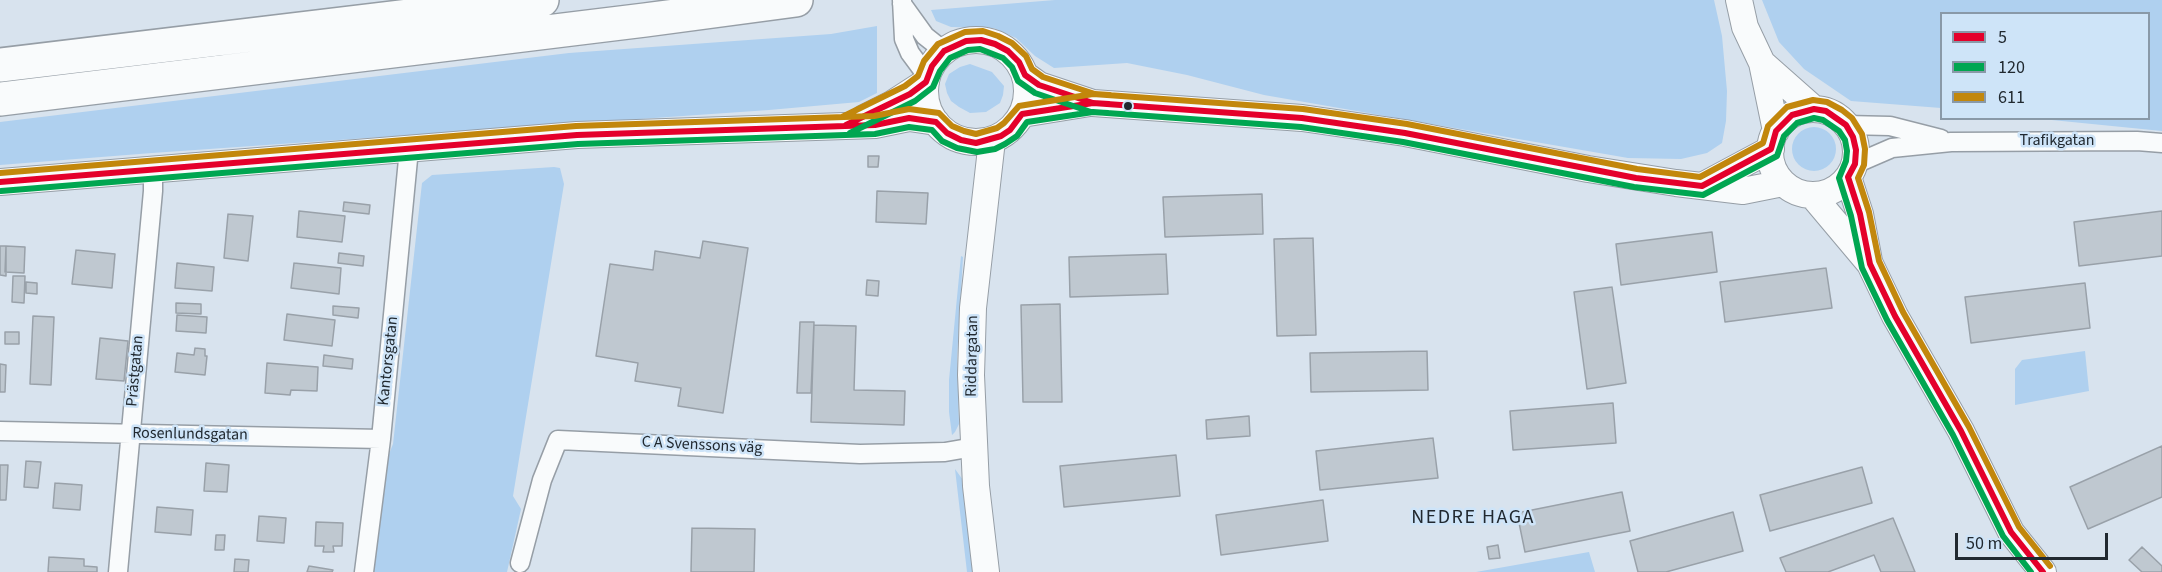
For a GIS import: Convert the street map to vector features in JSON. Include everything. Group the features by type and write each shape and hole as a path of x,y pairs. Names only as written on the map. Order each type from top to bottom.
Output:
{"highway":[{"path":"0,65 542,0"},
{"path":"0,99 796,0"}],"main road":[{"path":"1702,186 1773,140 1792,115 1803,111 1814,109 1826,111 1837,117 1846,125 1853,137 1856,150 1851,170 1838,187 1826,193 1812,195 1791,189 1783,183 1772,161 1773,140 1762,63 1745,27 1739,0"},
{"path":"981,40 995,44 1008,51 1018,62 1025,75 1028,90 1022,114 1010,130 992,140 976,143 961,140 947,133 936,122 928,108 926,79 932,66 935,44 981,40"},
{"path":"1762,63 1814,109"},
{"path":"1025,75 1039,85 1093,103"},
{"path":"847,125 892,104 926,79"},
{"path":"1022,114 1093,103 1313,120 1405,133 1626,176 1743,191 1783,183"},
{"path":"0,182 577,135 875,125 909,118 936,122"},
{"name":"Riddargatan","path":"986,572 976,486 971,375 973,308 992,140"},
{"path":"1851,170 1870,264"},
{"path":"1812,195 1870,264 1896,316 1961,431 2011,532 2043,572"}],"street":[{"path":"902,2 935,44"},
{"path":"902,2 902,25 907,45 926,79"},
{"name":"Trafikgatan","path":"1846,125 1890,126 1951,142"},
{"name":"Trafikgatan","path":"1851,170 1892,148 1951,142 2137,141 2162,143"},
{"name":"Kantorsgatan","path":"364,572 381,439 409,149"},
{"name":"Prästgatan","path":"118,572 153,191 153,169"},
{"name":"Rosenlundsgatan","path":"0,431 381,439"},
{"name":"C A Svenssons väg","path":"520,563 542,480 558,440 860,454 945,452 974,447"}],"shaded area":[{"path":"1055,0 1714,0 1722,36 1727,91 1726,121 1722,143 1707,153 1681,159 1628,158 1264,95 1187,75 1127,63 1054,68 1035,56 1016,38 994,28 951,27 936,21 931,10"},
{"path":"1762,0 2162,0 2162,131 2052,120 2150,120 2150,12 1940,12 1940,108 1851,101 1804,69 1779,42"},
{"path":"877,26 877,93 859,102 0,165 0,122 569,53 831,34"},
{"path":"970,64 992,72 1004,86 1000,103 986,112 970,113 951,101 947,93 945,84 949,74"},
{"path":"1814,127 1829,134 1836,149 1829,164 1814,171 1799,164 1792,149 1799,134"},
{"path":"560,168 564,184 513,496 521,509 507,572 371,572 387,459 393,444 422,183 432,175"},
{"path":"961,256 963,257 957,358 959,424 952,435 949,380"},
{"path":"2085,351 2089,391 2015,405 2015,369 2022,360"},
{"path":"955,469 963,480 975,572 967,572"},
{"path":"1589,552 1595,572 1476,572"}],"building":[{"path":"868,156 879,156 878,167 868,167"},
{"path":"877,191 928,193 926,224 876,222"},
{"path":"1262,194 1263,234 1165,237 1163,197"},
{"path":"344,202 370,205 369,214 343,211"},
{"path":"299,211 345,216 342,242 297,237"},
{"path":"2162,211 2162,256 2079,266 2074,222"},
{"path":"228,214 253,216 248,261 224,258"},
{"path":"1712,232 1717,272 1621,285 1616,244"},
{"path":"1313,238 1316,335 1277,336 1274,239"},
{"path":"703,241 748,248 723,413 678,406 681,388 635,381 638,363 596,356 610,264 653,270 655,251 700,258"},
{"path":"0,246 6,246 6,276 0,275"},
{"path":"6,246 25,247 24,273 5,272"},
{"path":"76,250 115,254 112,288 72,284"},
{"path":"339,253 364,256 363,266 338,263"},
{"path":"1166,254 1168,294 1070,297 1069,257"},
{"path":"177,263 214,267 212,291 175,288"},
{"path":"294,263 341,268 339,294 291,288"},
{"path":"1826,268 1832,308 1725,322 1720,282"},
{"path":"13,276 25,276 24,303 12,302"},
{"path":"867,280 879,281 878,296 866,295"},
{"path":"26,282 37,283 37,294 26,293"},
{"path":"2085,283 2090,328 1971,343 1965,297"},
{"path":"1612,287 1626,383 1587,389 1574,292"},
{"path":"176,303 201,304 201,314 176,313"},
{"path":"1060,304 1062,402 1023,402 1021,305"},
{"path":"333,306 359,308 358,318 333,315"},
{"path":"287,314 335,320 332,346 284,340"},
{"path":"177,315 207,317 206,333 176,331"},
{"path":"33,316 54,317 51,385 30,384"},
{"path":"800,322 814,322 811,393 797,393"},
{"path":"814,325 856,326 854,390 905,391 904,425 811,422"},
{"path":"5,332 19,332 19,344 5,344"},
{"path":"100,338 128,341 124,381 96,379"},
{"path":"195,348 205,349 205,356 207,356 205,375 175,372 177,353 194,355"},
{"path":"1427,351 1428,390 1311,392 1310,353"},
{"path":"324,355 353,359 352,369 323,366"},
{"path":"267,363 318,367 317,391 291,390 290,395 265,393"},
{"path":"0,364 6,365 5,392 0,392"},
{"path":"1613,403 1616,443 1513,450 1510,411"},
{"path":"1249,416 1250,436 1207,439 1206,420"},
{"path":"1433,438 1438,478 1320,490 1316,451"},
{"path":"2162,446 2162,497 2088,529 2070,487"},
{"path":"1176,455 1180,496 1064,507 1060,466"},
{"path":"26,461 41,462 38,488 24,487"},
{"path":"206,463 229,465 227,492 204,491"},
{"path":"0,465 8,465 6,500 0,500"},
{"path":"1862,467 1872,503 1770,531 1760,495"},
{"path":"55,483 82,485 80,510 53,508"},
{"path":"1622,492 1630,531 1525,552 1517,513"},
{"path":"1323,500 1328,541 1221,555 1216,515"},
{"path":"157,507 193,510 191,535 155,532"},
{"path":"1733,512 1743,551 1666,572 1638,572 1630,541"},
{"path":"259,516 286,518 284,543 257,541"},
{"path":"1893,518 1915,572 1881,572 1874,555 1828,572 1786,572 1780,558"},
{"path":"316,522 343,523 342,546 333,546 334,552 323,552 324,546 315,546"},
{"path":"692,528 755,529 754,572 691,572"},
{"path":"216,535 225,535 224,550 215,550"},
{"path":"1498,545 1500,558 1489,559 1487,547"},
{"path":"2142,547 2162,566 2162,572 2142,572 2129,560"},
{"path":"49,557 84,559 84,566 97,567 97,572 48,572"},
{"path":"235,559 249,560 248,572 234,572"},
{"path":"309,566 333,570 332,572 307,572"}],"transit line":[{"name":"611","path":"842,117 905,86 918,76 924,61 938,44 965,32 983,31 1012,43 1026,56 1032,69 1043,77 1095,94 1110,95"},
{"name":"5","path":"846,125 910,94 926,82 932,66 944,51 966,41 981,40 1008,51 1019,62 1025,75 1039,85 1093,103 1109,104"},
{"name":"120","path":"850,133 915,101 933,87 940,71 950,58 968,50 980,49 1003,58 1012,67 1018,81 1035,93 1091,112 1108,113"},
{"name":"611","path":"0,173 576,126 874,116 909,109 939,113 952,126 976,134 997,128 1019,106 1093,94 1303,109 1407,124 1637,169 1700,177 1763,143 1768,126 1787,107 1813,100 1827,102 1852,118 1862,134 1865,149 1864,165 1858,178 1869,212 1879,261 1903,312 1969,427 2019,527 2050,566"},
{"name":"5","path":"0,182 577,135 875,125 909,118 936,122 947,133 961,140 976,143 1001,136 1010,130 1022,114 1093,103 1302,118 1405,133 1636,178 1702,186 1771,149 1776,131 1792,115 1814,109 1826,111 1846,125 1853,137 1856,150 1855,164 1848,177 1860,214 1870,264 1895,316 1961,431 2011,532 2043,572"},
{"name":"120","path":"1,191 578,144 875,134 909,127 932,130 942,141 957,148 977,152 995,149 1005,144 1017,136 1027,122 1093,112 1301,127 1403,142 1634,187 1703,195 1777,156 1784,136 1797,123 1814,118 1823,120 1839,131 1845,140 1846,161 1839,178 1851,216 1862,268 1887,320 1953,435 2003,536 2031,572"}],"district":[{"name":"NEDRE HAGA","path":"1473,519"}]}
